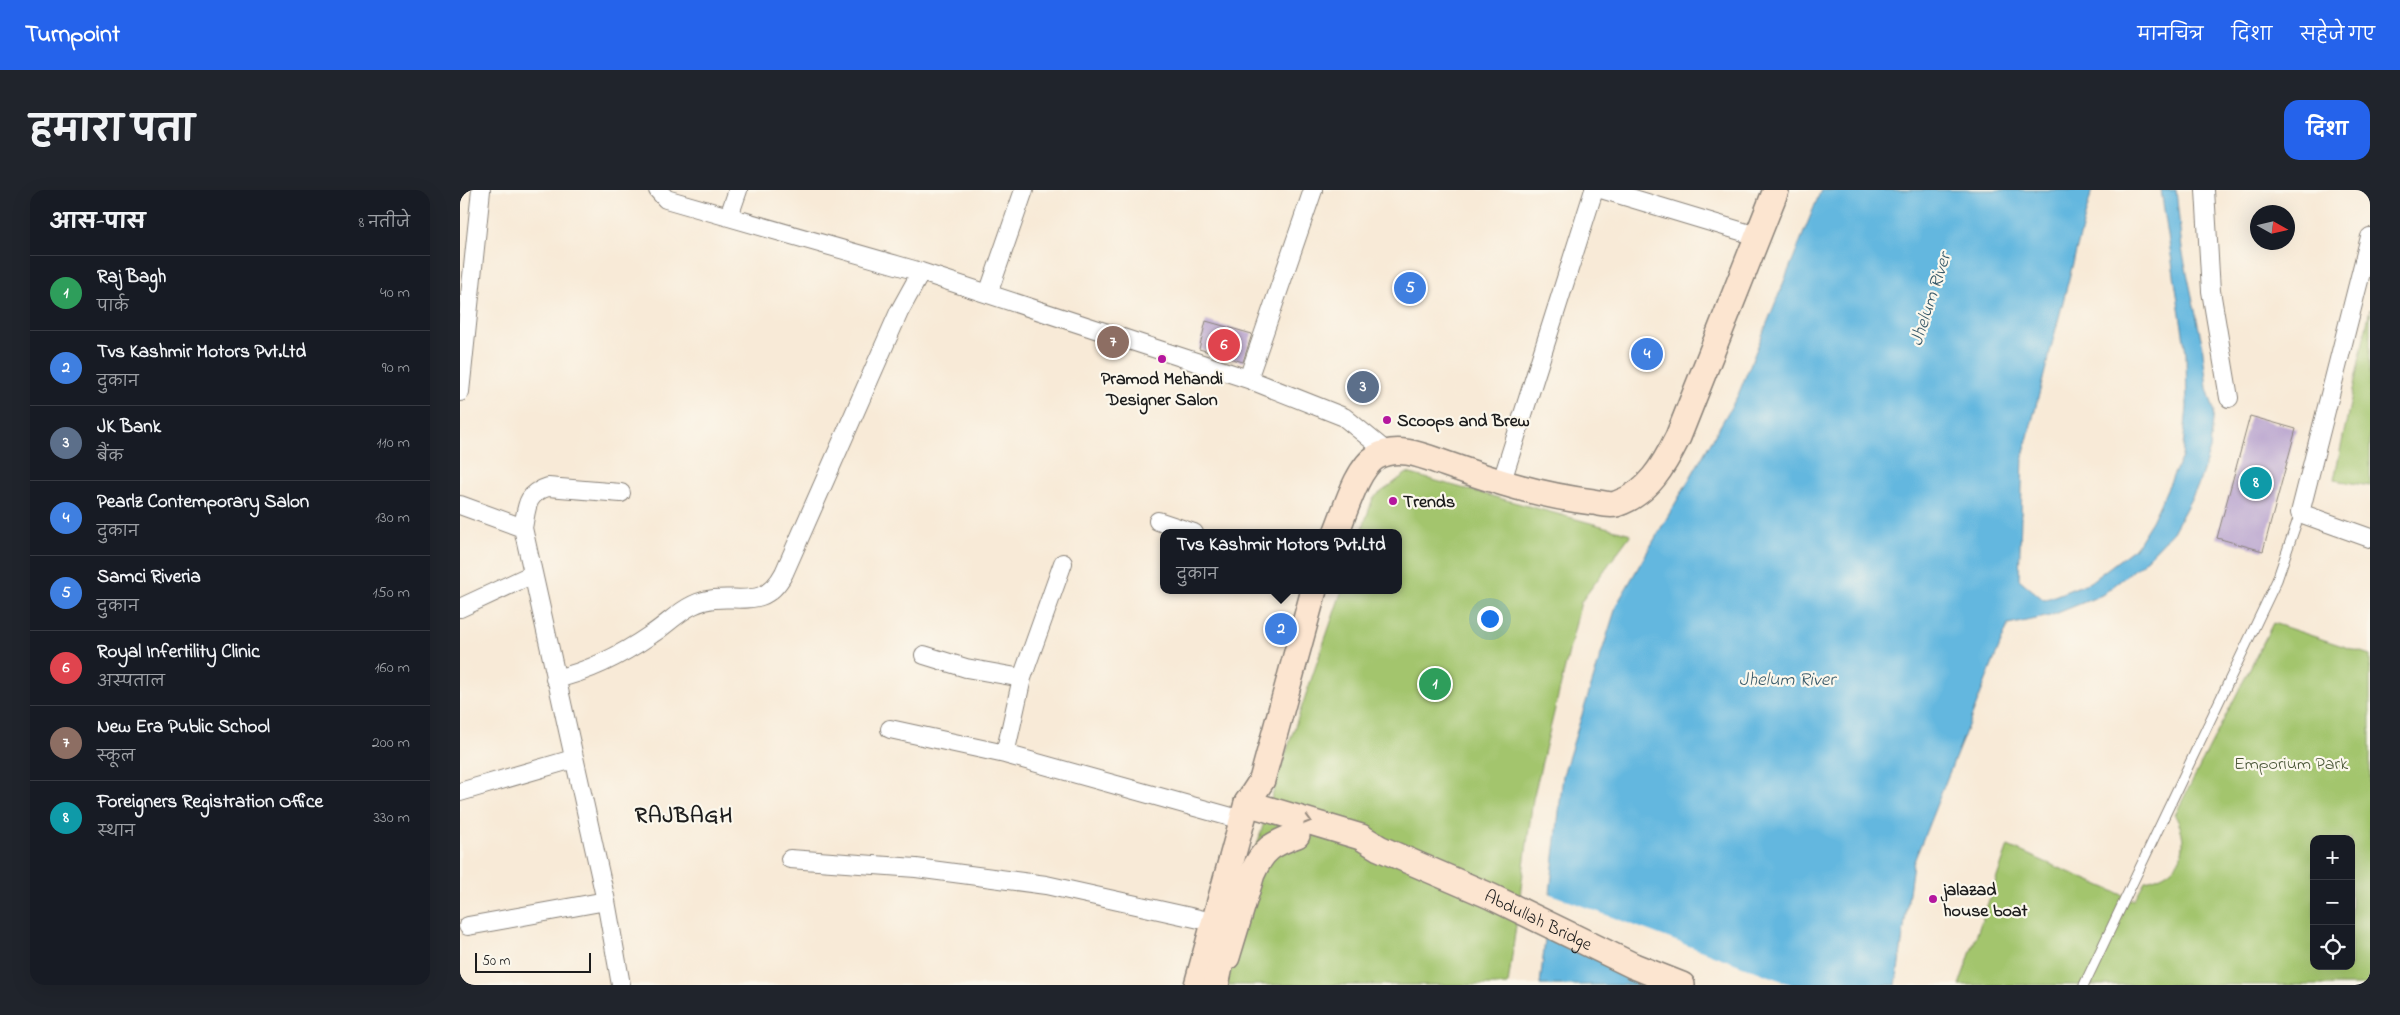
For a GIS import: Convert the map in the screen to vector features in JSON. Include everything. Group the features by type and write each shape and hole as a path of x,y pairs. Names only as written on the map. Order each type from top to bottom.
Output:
{"main road":[{"path":"1338,529 1362,471 1376,457 1388,453 1405,452 1425,457 1502,484 1580,500 1614,505 1634,496 1662,469 1678,437 1776,190"},
{"path":"1197,985 1213,922 1251,813 1264,796 1262,780 1313,594"},
{"path":"1251,813 1297,835 1357,852 1387,852"},
{"path":"1217,978 1251,813"},
{"name":"Abdullah Bridge","path":"1251,813 1361,837 1387,852 1490,896 1634,966 1682,985"},
{"path":"1217,978 1228,955 1252,874 1258,862 1268,847 1297,835"}],"street":[{"path":"460,392 481,190"},
{"path":"658,190 666,199 921,272 1248,379 1344,417 1364,431 1388,453"},
{"path":"729,216 738,190"},
{"path":"988,294 1024,190"},
{"path":"1248,379 1312,190"},
{"path":"1502,484 1594,190"},
{"path":"1604,190 1757,236"},
{"path":"2205,190 2211,291 2228,398"},
{"path":"2370,237 2300,513 2370,538"},
{"path":"555,679 575,675 609,660 654,634 693,605 725,598 759,598 771,592 784,573 898,312 921,272"},
{"path":"621,493 548,487 539,490 531,496 523,528 555,679 606,901 621,985"},
{"path":"460,504 523,528"},
{"path":"1158,520 1183,529"},
{"path":"1005,754 1022,678 1063,563"},
{"path":"460,608 533,574"},
{"path":"924,655 966,668 1022,678"},
{"path":"890,729 1005,754 1251,813"},
{"path":"460,792 573,759"},
{"path":"790,859 916,868 1046,885 1213,922"},
{"path":"468,926 606,901"}],"lane":[{"path":"2084,985 2277,580 2300,513"}],"green space":[{"path":"2370,309 2370,486 2334,480"},
{"path":"1407,473 1631,534 1581,602 1533,799 1508,985 1224,985 1249,871 1281,767 1341,594 1402,594 1402,529 1362,529 1373,498"},
{"name":"Emporium Park","path":"2273,623 2370,655 2370,985 1959,985 2008,846 2134,900 2145,881 2168,872 2175,865 2183,848 2180,827 2175,815"}],"water":[{"name":"Jhelum River","path":"1821,190 2092,190 2023,456 2019,579 2044,600 2090,582 2135,548 2152,521 2182,457 2187,407 2186,353 2161,190 2176,190 2182,249 2202,343 2207,388 2214,410 2210,449 2198,486 2173,532 2144,562 2102,595 2050,616 2008,625 1913,864 1896,985 1540,985 1563,775 1617,604 1738,395"}],"pier":[{"path":"1548,893 1793,985 1700,985 1544,927"}],"building":[{"path":"1206,321 1252,334 1243,362 1199,349"},
{"path":"2250,416 2296,429 2263,551 2217,538"}],"place":[{"name":"Samci Riveria","path":"1410,288"},
{"name":"New Era Public School","path":"1113,342"},
{"name":"Royal Infertility Clinic","path":"1224,345"},
{"name":"Pearlz Contemporary Salon","path":"1647,354"},
{"name":"Pramod Mehandi Designer Salon","path":"1162,359"},
{"name":"JK Bank","path":"1363,387"},
{"name":"Scoops and Brew","path":"1387,420"},
{"name":"Foreigners Registration Office","path":"2256,483"},
{"name":"Trends","path":"1393,501"},
{"name":"Tvs Kashmir Motors Pvt.Ltd","path":"1281,629"},
{"name":"Raj Bagh","path":"1435,684"},
{"name":"jalazad house boat","path":"1933,899"}],"district":[{"name":"RAJBAGH","path":"684,814"}]}
